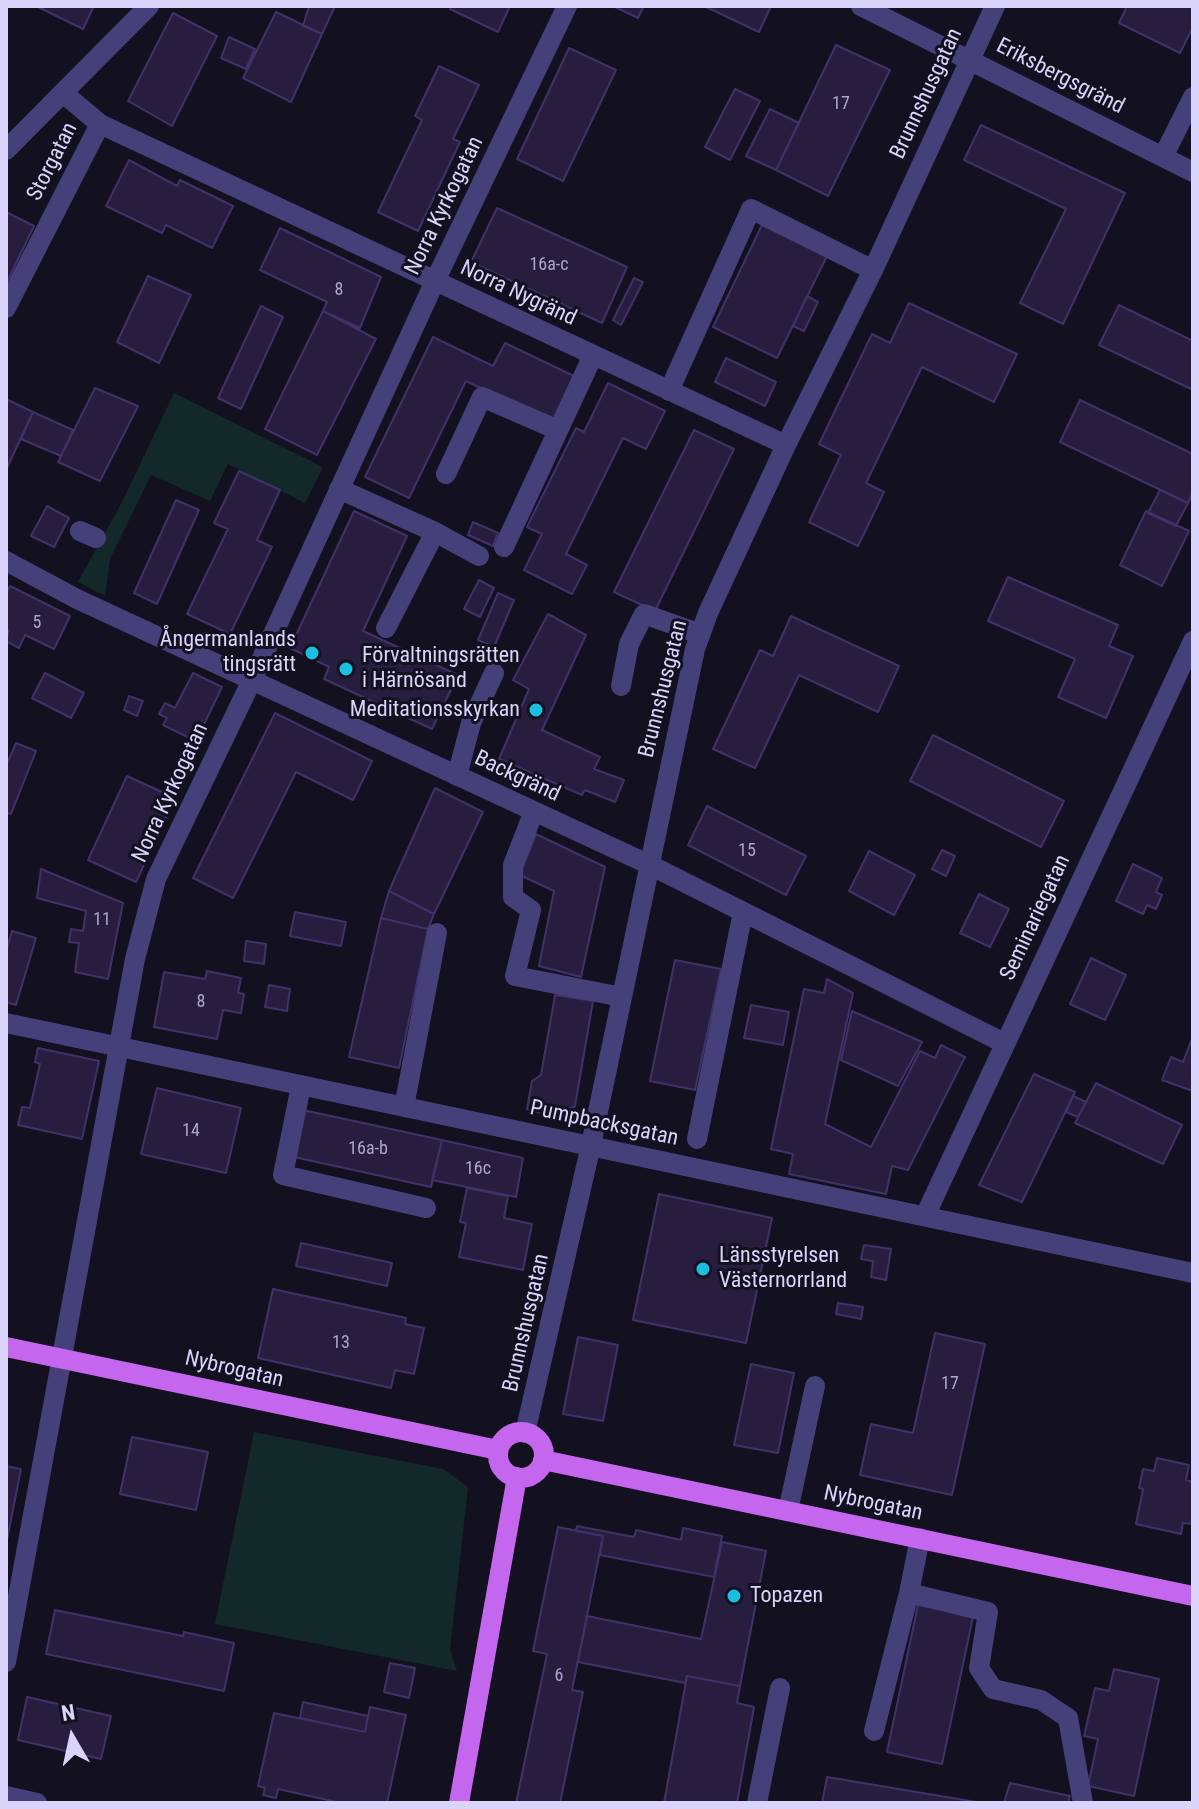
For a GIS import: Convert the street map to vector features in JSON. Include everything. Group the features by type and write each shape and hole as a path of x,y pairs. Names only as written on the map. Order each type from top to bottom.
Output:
{"main road":[{"name":"Nybrogatan","path":"6,1347 498,1450"},
{"path":"525,1433 532,1435 541,1446 543,1460 536,1472 517,1477 504,1470 498,1450 511,1434 525,1433"},
{"name":"Nybrogatan","path":"543,1460 1193,1596"},
{"path":"459,1803 517,1477"}],"street":[{"path":"6,150 149,6"},
{"name":"Norra Kyrkogatan","path":"6,1662 135,959 156,879 567,6"},
{"name":"Eriksbergsgränd","path":"861,6 1193,172"},
{"name":"Brunnshusgatan","path":"525,1433 591,1145 684,689 700,634 786,445 873,270 995,6"},
{"name":"Norra Nygränd","path":"63,93 100,124 786,445"},
{"path":"1163,157 1193,97"},
{"name":"Storgatan","path":"6,308 100,124"},
{"path":"669,391 751,209 873,270"},
{"path":"504,547 589,364 590,354"},
{"path":"446,474 482,397 558,430"},
{"path":"339,489 435,532 479,556"},
{"path":"386,628 435,532"},
{"name":"Backgränd","path":"6,561 77,599 650,865 1004,1043"},
{"path":"621,686 629,644 644,614 700,634"},
{"name":"Seminariegatan","path":"925,1216 1193,641"},
{"path":"457,776 471,723 494,673"},
{"path":"534,811 513,865 513,897 531,910 515,976 622,997"},
{"path":"697,1139 743,912"},
{"path":"404,1107 437,933"},
{"name":"Pumpbacksgatan","path":"6,1023 1193,1273"},
{"path":"301,1086 283,1175 426,1208"},
{"path":"788,1511 815,1386"},
{"path":"874,1731 920,1538"},
{"path":"909,1593 988,1612 979,1668 993,1689 1041,1700 1068,1718 1083,1803"},
{"path":"757,1803 780,1688"},
{"path":"6,1796 37,1803"}],"green space":[{"path":"174,393 323,467 305,503 228,464 210,501 151,475 110,559 105,596 78,582 122,502"},
{"path":"254,1432 443,1469 468,1487 450,1650 457,1671 215,1624"}],"building":[{"path":"36,6 94,6 83,29"},
{"path":"309,6 335,6 322,34 303,26"},
{"path":"452,6 510,6 498,32 450,9"},
{"path":"613,6 644,6 638,18"},
{"path":"704,6 771,6 759,32"},
{"path":"1127,6 1193,6 1193,27 1180,53 1119,23"},
{"path":"276,12 322,34 291,102 243,78"},
{"path":"173,13 217,36 172,126 128,101"},
{"path":"229,37 255,49 246,69 221,58"},
{"path":"836,45 890,70 828,196 776,170"},
{"path":"569,48 616,70 563,181 517,159"},
{"path":"439,66 479,85 453,139 460,142 418,231 378,212 422,120 415,116"},
{"path":"735,89 760,101 730,160 705,147"},
{"path":"770,109 799,123 776,170 746,156"},
{"path":"981,125 1125,193 1063,324 1020,303 1066,209 964,160"},
{"path":"129,160 177,186 180,180 233,206 212,248 166,225 162,233 106,206"},
{"path":"497,208 627,267 602,323 471,262"},
{"path":"6,212 34,226 7,282 6,282"},
{"path":"762,225 827,256 777,358 713,327"},
{"path":"280,228 381,277 360,328 323,311 327,302 260,270"},
{"path":"148,276 191,295 159,363 117,342"},
{"path":"634,278 643,282 621,325 613,320"},
{"path":"807,296 818,302 804,331 793,326"},
{"path":"909,303 1017,354 994,402 922,367 866,483 884,492 858,546 809,522 841,455 819,444 872,334 890,343"},
{"path":"1119,305 1193,341 1193,390 1099,345"},
{"path":"261,306 283,317 241,409 218,398"},
{"path":"323,311 376,339 317,455 265,429"},
{"path":"433,337 493,366 505,343 576,377 554,424 466,381 409,498 365,477"},
{"path":"726,358 776,382 765,406 715,382"},
{"path":"608,383 665,411 646,449 623,438 566,554 587,565 572,594 524,570 542,534 527,527 576,428 584,432"},
{"path":"95,388 138,406 100,481 58,462"},
{"path":"6,399 33,412 6,470"},
{"path":"1080,400 1193,454 1193,492 1188,503 1060,442"},
{"path":"33,412 73,430 61,456 21,439"},
{"path":"694,430 734,449 655,611 614,592"},
{"path":"239,471 280,490 257,540 272,547 230,634 187,614 228,529 214,523"},
{"path":"1160,490 1188,503 1176,526 1148,513"},
{"path":"176,500 199,510 157,604 134,593"},
{"path":"47,506 69,518 54,547 31,536"},
{"path":"354,511 407,536 363,631 458,675 432,729 324,679 329,667 290,648"},
{"path":"1146,511 1189,531 1162,586 1120,565"},
{"path":"473,522 498,533 493,546 468,535"},
{"path":"1008,577 1118,625 1109,646 1133,656 1106,718 1058,697 1075,659 988,621"},
{"path":"479,580 494,588 480,617 464,609"},
{"path":"10,586 70,616 54,649 25,635 19,648 6,641 9,630 6,629 6,594"},
{"path":"498,593 514,600 494,647 478,640"},
{"name":"Meditationsskyrkan","path":"548,614 586,635 542,730 600,757 594,769 624,780 615,802 585,790 582,795 499,759 529,689 513,680"},
{"path":"791,616 899,666 878,712 799,675 755,768 713,749 760,650 773,656"},
{"path":"45,673 84,693 71,718 32,698"},
{"path":"193,673 222,687 196,741 163,725 167,718 159,714 165,703 175,708"},
{"path":"129,696 143,701 137,716 124,710"},
{"path":"275,713 372,761 353,800 296,772 233,898 193,878"},
{"path":"933,735 1064,801 1041,847 910,781"},
{"path":"16,743 36,751 11,814 6,812 6,766"},
{"path":"127,776 175,798 136,882 88,860"},
{"path":"435,788 483,812 434,914 389,891"},
{"path":"707,806 806,856 786,895 688,845"},
{"path":"536,834 605,867 581,977 539,966 554,891 520,875"},
{"path":"942,850 955,856 946,876 932,869"},
{"path":"869,851 915,875 894,915 849,891"},
{"path":"1133,864 1162,878 1156,892 1162,895 1156,909 1147,905 1143,914 1116,901"},
{"path":"41,869 123,903 108,979 75,972 79,943 69,942 71,929 83,931 86,911 37,898"},
{"path":"389,891 434,914 428,929 381,918"},
{"path":"979,894 1009,909 990,947 960,933"},
{"path":"295,912 346,922 341,946 290,936"},
{"path":"381,918 428,929 399,1068 349,1057"},
{"path":"12,931 36,938 16,1005 6,1002 6,952"},
{"path":"246,941 266,944 264,964 244,961"},
{"path":"1091,958 1126,975 1105,1020 1070,1004"},
{"path":"675,960 721,969 695,1090 650,1081"},
{"path":"207,971 241,978 238,993 244,994 241,1013 223,1010 217,1039 154,1027 164,972 205,979"},
{"path":"827,979 853,993 825,1124 871,1147 920,1051 935,1058 941,1045 965,1057 908,1170 892,1166 886,1194 789,1174 793,1154 771,1149 804,989 824,993"},
{"path":"269,985 290,989 287,1011 265,1007"},
{"path":"555,995 593,1001 575,1106 554,1117 527,1109 532,1081 541,1075"},
{"path":"751,1005 789,1012 783,1045 744,1038"},
{"path":"852,1011 922,1042 898,1086 841,1060"},
{"path":"1193,1036 1193,1091 1162,1080 1171,1057 1183,1062"},
{"path":"38,1048 99,1061 82,1139 18,1125 22,1107 30,1108 40,1064 35,1062"},
{"path":"1034,1074 1075,1092 1022,1202 979,1185"},
{"path":"1096,1083 1182,1125 1163,1164 1075,1123"},
{"path":"157,1088 241,1108 226,1173 141,1154"},
{"path":"1073,1096 1086,1102 1078,1117 1066,1112"},
{"path":"303,1110 442,1140 431,1187 294,1157"},
{"path":"442,1140 523,1158 516,1197 432,1180"},
{"path":"467,1188 508,1196 504,1218 532,1224 523,1270 459,1257 466,1223 460,1222"},
{"path":"659,1194 772,1218 746,1343 633,1320"},
{"path":"301,1243 392,1263 387,1286 296,1266"},
{"path":"864,1245 891,1249 886,1280 871,1277 873,1261 861,1259"},
{"path":"273,1289 406,1318 405,1324 424,1328 414,1374 395,1370 391,1388 258,1358"},
{"path":"838,1303 863,1307 861,1319 836,1314"},
{"path":"935,1333 985,1344 952,1495 860,1475 871,1424 913,1433"},
{"path":"578,1337 618,1345 603,1421 563,1414"},
{"path":"751,1364 794,1373 778,1453 734,1445"},
{"path":"132,1437 208,1452 196,1510 120,1494"},
{"path":"1157,1458 1189,1465 1186,1480 1193,1482 1193,1524 1183,1523 1181,1534 1136,1524 1143,1489 1139,1488 1143,1469 1154,1471"},
{"path":"6,1466 21,1469 6,1545"},
{"path":"577,1526 634,1537 636,1530 681,1540 683,1528 722,1536 714,1577 600,1555 603,1536 576,1531"},
{"path":"558,1527 603,1536 572,1690 583,1692 560,1803 516,1803 547,1654 533,1651"},
{"name":"Topazen","path":"722,1542 766,1551 740,1686 687,1676 685,1683 578,1662 587,1616 701,1639"},
{"path":"919,1600 974,1612 942,1764 887,1752"},
{"path":"55,1610 234,1643 224,1691 46,1654"},
{"path":"390,1663 415,1668 409,1698 384,1692"},
{"path":"1114,1669 1159,1679 1134,1796 1088,1786 1098,1739 1084,1736 1095,1688 1109,1691"},
{"path":"687,1676 740,1686 737,1703 754,1707 737,1803 664,1803"},
{"path":"27,1697 111,1716 101,1759 18,1740"},
{"path":"303,1702 368,1716 365,1732 300,1718"},
{"path":"370,1707 406,1715 387,1803 341,1803 278,1789 276,1798 263,1795 265,1788 258,1786 274,1713 365,1732"},
{"path":"827,1777 982,1803 822,1803"},
{"path":"1010,1783 1070,1796 1068,1803 1004,1803"}],"place":[{"name":"Ångermanlands tingsrätt","path":"312,653"},
{"name":"Förvaltningsrätten i Härnösand","path":"346,669"},
{"name":"Meditationsskyrkan","path":"536,710"},
{"name":"Länsstyrelsen Västernorrland","path":"703,1269"},
{"name":"Topazen","path":"734,1596"}]}
